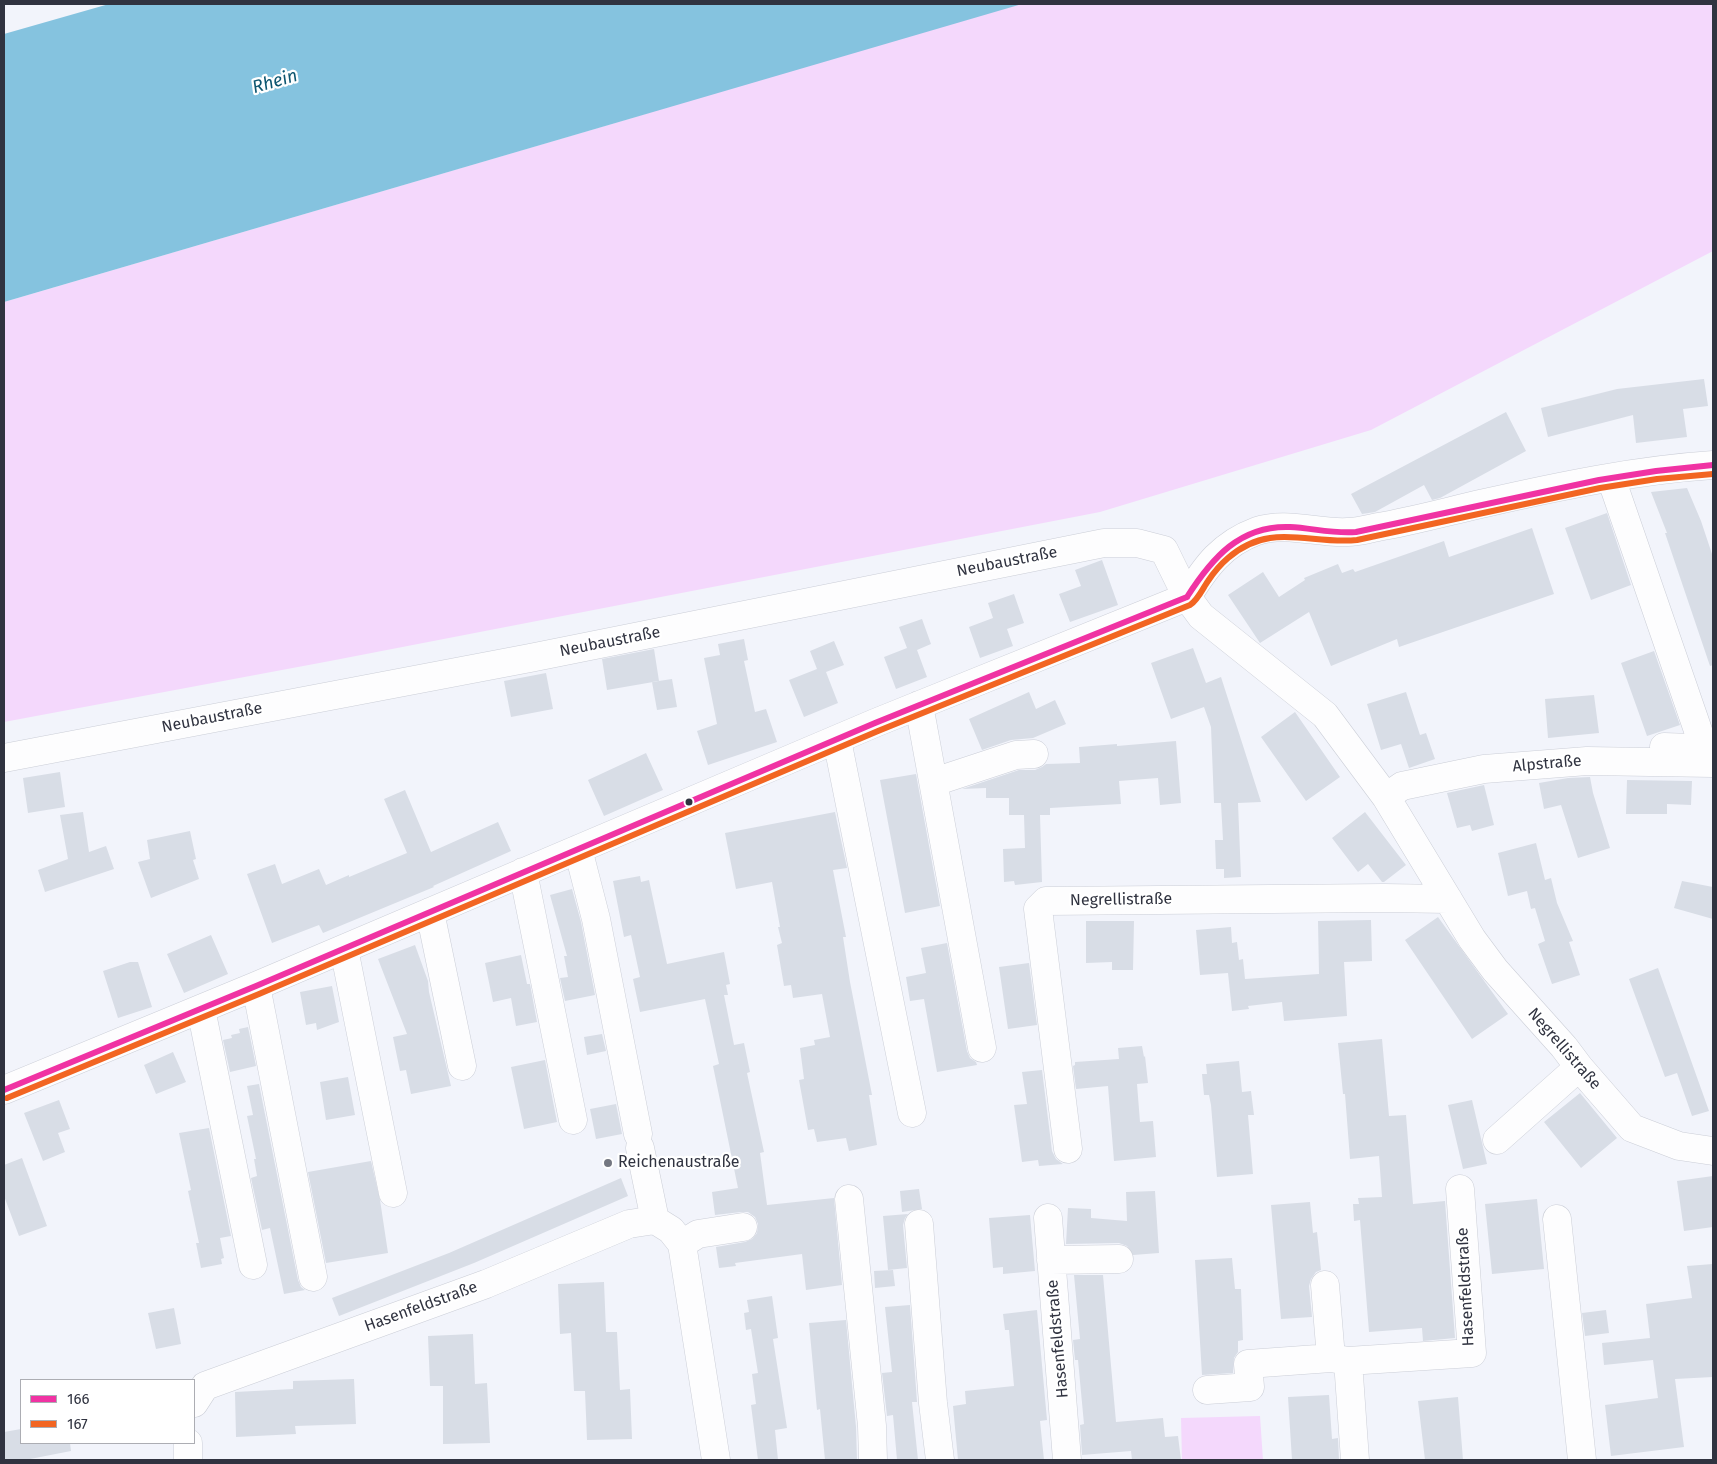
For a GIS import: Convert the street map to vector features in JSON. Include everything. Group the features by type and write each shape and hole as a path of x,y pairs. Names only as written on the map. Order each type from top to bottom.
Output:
{"street":[{"path":"4,1090 344,949 919,705 1187,597 1204,569 1217,554 1237,540 1258,531 1280,526 1348,532 1398,524 1516,496 1611,478 1713,465"},
{"path":"1611,478 1702,742 1692,748 1664,746"},
{"name":"Neubaustraße","path":"4,758 577,649 1104,543 1137,543 1164,550 1187,597"},
{"name":"Negrellistraße","path":"1187,597 1201,616 1325,715 1386,797 1472,939 1495,970 1564,1047 1632,1128 1679,1146 1713,1151"},
{"path":"919,705 982,1048"},
{"path":"837,740 912,1113"},
{"path":"934,782 1016,755 1034,754"},
{"name":"Alpstraße","path":"1386,797 1402,786 1484,769 1587,761 1713,763"},
{"path":"578,849 596,920 655,1220 672,1230 682,1244 716,1460"},
{"path":"523,872 574,1120"},
{"name":"Negrellistraße","path":"1068,1149 1038,909 1046,901 1256,898 1448,899"},
{"path":"430,912 462,1066"},
{"path":"344,949 392,1193"},
{"path":"256,986 313,1277"},
{"path":"201,1009 253,1265"},
{"path":"1497,1140 1579,1067"},
{"name":"Hasenfeldstraße","path":"1207,1390 1250,1387 1248,1364 1472,1353 1460,1189"},
{"path":"849,1199 872,1426 873,1460"},
{"name":"Hasenfeldstraße","path":"1048,1218 1067,1460"},
{"path":"1557,1219 1582,1460"},
{"name":"Hasenfeldstraße","path":"195,1401 205,1386 486,1284 629,1224 655,1220"},
{"path":"919,1224 933,1403 940,1460"},
{"path":"682,1244 698,1234 743,1227"},
{"path":"1051,1260 1119,1259"},
{"path":"1325,1285 1355,1460"},
{"path":"188,1444 188,1460"}],"shaded area":[{"path":"1005,4 1713,4 1713,251 1371,430 1100,512 4,722 4,302 625,120"},
{"path":"1260,1416 1263,1460 1182,1460 1181,1418"}],"water":[{"name":"Rhein","path":"109,4 1022,4 4,302 4,34"}],"building":[{"path":"1704,379 1708,406 1683,409 1687,437 1636,443 1633,415 1548,437 1541,408 1617,389"},
{"path":"1506,412 1526,451 1440,498 1432,500 1424,485 1375,512 1362,514 1351,494"},
{"path":"1687,488 1713,557 1713,665 1710,666 1665,533 1667,533 1651,492"},
{"path":"1607,513 1631,585 1591,600 1565,528"},
{"path":"1532,528 1554,594 1399,647 1397,639 1331,666 1309,612 1260,643 1228,595 1263,572 1279,597 1305,580 1304,578 1338,564 1342,573 1353,569 1355,572 1444,541 1449,557"},
{"path":"1102,560 1118,605 1070,622 1059,594 1081,586 1075,570"},
{"path":"1014,594 1024,623 1007,629 1013,646 980,658 969,627 993,618 988,603"},
{"path":"922,619 931,644 917,650 927,677 896,689 884,657 907,648 899,627"},
{"path":"744,639 748,660 744,661 755,712 766,709 777,742 708,765 697,731 717,724 704,658 720,655 718,644"},
{"path":"834,641 844,665 826,672 838,703 804,717 789,680 817,669 810,651"},
{"path":"1193,648 1206,683 1221,677 1261,802 1238,803 1241,877 1224,878 1224,869 1216,869 1215,840 1223,840 1221,803 1214,803 1211,727 1204,707 1171,719 1151,663"},
{"path":"654,649 659,681 607,690 602,659"},
{"path":"1654,651 1680,725 1647,736 1621,663"},
{"path":"546,673 553,709 511,717 504,681"},
{"path":"672,679 677,707 657,710 652,682"},
{"path":"1029,692 1036,709 1055,700 1066,724 1033,738 1011,740 982,750 969,719"},
{"path":"1406,692 1420,735 1426,733 1435,759 1409,768 1401,744 1381,750 1367,704"},
{"path":"1594,695 1599,733 1548,738 1545,699"},
{"path":"1295,712 1340,777 1306,801 1261,737"},
{"path":"1176,741 1181,803 1160,805 1158,778 1119,781 1121,804 1050,808 1050,815 1040,815 1042,882 1015,885 1014,881 1004,882 1003,849 1025,848 1024,815 1009,815 1009,798 986,798 986,788 962,789 1019,770 1035,770 1046,764 1080,763 1079,747"},
{"path":"646,753 663,790 604,816 588,780"},
{"path":"60,772 65,807 28,813 23,778"},
{"path":"916,774 940,906 905,913 880,780"},
{"path":"1590,777 1610,848 1578,858 1561,805 1544,809 1539,783 1568,778"},
{"path":"1627,780 1692,781 1691,805 1667,804 1667,814 1626,814"},
{"path":"1484,785 1494,825 1472,831 1470,825 1457,828 1447,793"},
{"path":"405,790 431,852 498,822 511,851 434,887 323,933 319,925 272,943 247,874 275,864 282,884 319,869 326,885 407,853 384,799"},
{"path":"83,812 89,852 106,846 114,869 45,892 38,870 68,859 60,815"},
{"path":"835,812 847,868 833,870 846,937 843,937 850,982 872,1095 869,1095 877,1145 849,1151 846,1138 817,1142 814,1129 808,1130 799,1080 804,1079 800,1048 815,1045 814,1040 830,1037 822,994 793,998 791,985 784,986 777,945 782,943 772,882 736,889 725,833"},
{"path":"1365,812 1406,865 1384,882 1368,864 1358,872 1332,838"},
{"path":"190,831 196,859 193,860 199,879 151,898 138,862 150,859 147,840"},
{"path":"1536,843 1545,880 1551,878 1557,903 1573,941 1569,942 1580,975 1552,984 1538,944 1545,941 1535,908 1531,909 1527,891 1508,896 1498,853"},
{"path":"640,876 641,882 649,880 667,964 724,952 730,984 726,985 728,995 724,995 734,1045 744,1043 750,1072 747,1073 764,1152 760,1153 767,1205 834,1198 842,1285 806,1290 802,1254 735,1263 736,1266 719,1268 716,1247 752,1239 757,1233 758,1224 755,1217 748,1212 715,1215 712,1192 738,1188 713,1066 719,1064 705,999 640,1012 633,979 640,977 631,935 624,937 613,881"},
{"path":"1682,881 1713,887 1713,919 1674,908"},
{"path":"572,889 581,922 595,995 565,1001 560,978 568,977 564,956 567,956 550,895"},
{"path":"1438,917 1508,1014 1472,1039 1405,940"},
{"path":"1371,920 1372,961 1344,962 1347,1016 1284,1021 1282,1002 1248,1006 1249,1009 1232,1011 1228,973 1200,975 1196,930 1231,927 1232,943 1237,942 1239,960 1243,959 1245,979 1319,974 1318,921"},
{"path":"1086,921 1134,921 1133,970 1112,970 1112,962 1086,963"},
{"path":"211,935 228,974 184,993 167,954"},
{"path":"947,943 967,1051 970,1058 977,1065 937,1072 924,999 910,1001 906,977 926,973 921,948"},
{"path":"415,945 428,981 451,1086 411,1094 406,1070 400,1071 393,1037 407,1034 378,959"},
{"path":"521,955 527,984 530,984 537,1022 516,1026 511,998 493,1002 485,963"},
{"path":"130,962 138,962 152,1007 118,1018 103,971"},
{"path":"1029,963 1037,1025 1008,1029 999,967"},
{"path":"1658,968 1709,1111 1692,1116 1677,1073 1665,1077 1629,979"},
{"path":"332,986 339,1022 317,1030 316,1023 306,1025 300,992"},
{"path":"248,1027 256,1066 230,1072 223,1040 232,1038 231,1035 240,1033 239,1029"},
{"path":"602,1034 606,1051 587,1055 584,1037"},
{"path":"1382,1039 1389,1116 1406,1115 1413,1204 1445,1201 1455,1338 1423,1341 1422,1328 1369,1332 1360,1220 1354,1221 1353,1204 1359,1204 1358,1198 1382,1197 1379,1156 1350,1159 1345,1094 1343,1094 1338,1043"},
{"path":"1142,1046 1148,1083 1137,1084 1140,1122 1153,1121 1156,1157 1114,1161 1108,1086 1076,1089 1073,1066 1075,1062 1119,1059 1118,1048"},
{"path":"173,1052 186,1082 156,1094 144,1065"},
{"path":"545,1060 557,1122 524,1129 511,1067"},
{"path":"1239,1061 1242,1092 1251,1091 1254,1115 1248,1115 1253,1174 1217,1177 1211,1105 1209,1095 1204,1095 1202,1074 1207,1074 1206,1064"},
{"path":"1042,1070 1052,1151 1056,1159 1063,1164 1039,1166 1038,1160 1022,1162 1014,1105 1027,1104 1022,1072"},
{"path":"348,1077 355,1115 326,1120 320,1082"},
{"path":"259,1084 298,1280 301,1287 305,1290 284,1294 270,1228 262,1230 251,1178 257,1176 254,1159 256,1159 247,1116 253,1115 247,1086"},
{"path":"1580,1093 1617,1138 1581,1168 1544,1122"},
{"path":"59,1100 70,1129 58,1133 65,1152 43,1161 24,1113"},
{"path":"1472,1100 1487,1164 1463,1169 1448,1105"},
{"path":"616,1104 622,1134 596,1139 590,1109"},
{"path":"209,1128 231,1236 220,1238 224,1258 221,1259 222,1264 201,1268 196,1243 199,1243 188,1191 191,1190 179,1133"},
{"path":"22,1158 47,1226 19,1236 4,1196 4,1165"},
{"path":"371,1161 380,1200 388,1253 326,1263 308,1172"},
{"path":"1713,1176 1713,1227 1684,1231 1677,1181"},
{"path":"621,1178 628,1196 474,1263 339,1316 332,1298 449,1253"},
{"path":"919,1189 922,1209 902,1212 900,1191"},
{"path":"1155,1191 1159,1253 1133,1255 1127,1246 1119,1243 1066,1244 1068,1208 1091,1209 1091,1218 1127,1221 1126,1192"},
{"path":"1537,1199 1544,1269 1492,1274 1485,1204"},
{"path":"1310,1202 1313,1233 1317,1232 1321,1270 1316,1272 1309,1286 1312,1317 1281,1319 1271,1205"},
{"path":"908,1214 903,1225 907,1268 888,1270 883,1216"},
{"path":"1030,1215 1035,1271 1003,1274 1003,1267 993,1268 989,1218"},
{"path":"1232,1258 1235,1289 1241,1289 1243,1340 1238,1341 1238,1352 1234,1358 1233,1373 1202,1375 1195,1260"},
{"path":"1713,1264 1713,1377 1675,1379 1684,1447 1611,1456 1605,1405 1658,1398 1653,1360 1604,1365 1602,1343 1650,1338 1646,1304 1692,1298 1687,1266"},
{"path":"893,1270 895,1286 875,1288 874,1271"},
{"path":"1074,1275 1103,1275 1116,1422 1163,1418 1165,1437 1178,1436 1181,1460 1132,1460 1131,1451 1082,1455 1080,1425 1084,1424 1078,1360 1075,1360 1073,1340 1080,1339"},
{"path":"604,1282 606,1332 617,1332 620,1390 630,1389 632,1439 587,1440 585,1391 574,1391 571,1333 560,1334 558,1284"},
{"path":"772,1296 778,1338 773,1339 787,1428 775,1430 778,1460 758,1460 751,1405 756,1404 752,1374 758,1373 751,1329 746,1330 744,1313 749,1312 747,1300"},
{"path":"910,1305 917,1402 912,1402 918,1460 897,1460 893,1415 887,1416 882,1373 892,1372 885,1307"},
{"path":"174,1308 181,1344 156,1349 148,1313"},
{"path":"1037,1310 1047,1420 1040,1421 1044,1460 958,1460 953,1406 966,1404 965,1391 1014,1386 1009,1330 1005,1330 1003,1314"},
{"path":"1606,1310 1609,1333 1585,1336 1582,1313"},
{"path":"846,1320 856,1427 857,1460 825,1460 820,1409 817,1410 809,1323"},
{"path":"473,1334 475,1384 487,1383 490,1443 443,1444 443,1386 430,1386 428,1336"},
{"path":"354,1379 356,1424 295,1426 296,1434 236,1437 235,1392 293,1389 293,1381"},
{"path":"1329,1395 1332,1439 1338,1438 1339,1460 1292,1460 1288,1397"},
{"path":"1458,1397 1463,1460 1425,1460 1418,1401"},
{"path":"20,1429 20,1444 70,1444 71,1451 25,1460 4,1460 4,1432"}],"transit line":[{"name":"166","path":"1187,597 1217,557 1242,538 1256,532 1272,528 1290,527 1356,532 1599,480 1713,465"},
{"name":"167","path":"7,1098 259,994 878,731 1190,605 1225,560 1244,547 1259,540 1275,537 1340,541 1357,540 1600,488 1657,479 1713,474"},
{"name":"166","path":"4,1090 256,986 875,723 1187,597"}],"place":[{"name":"Reichenaustraße","path":"608,1163"}]}
